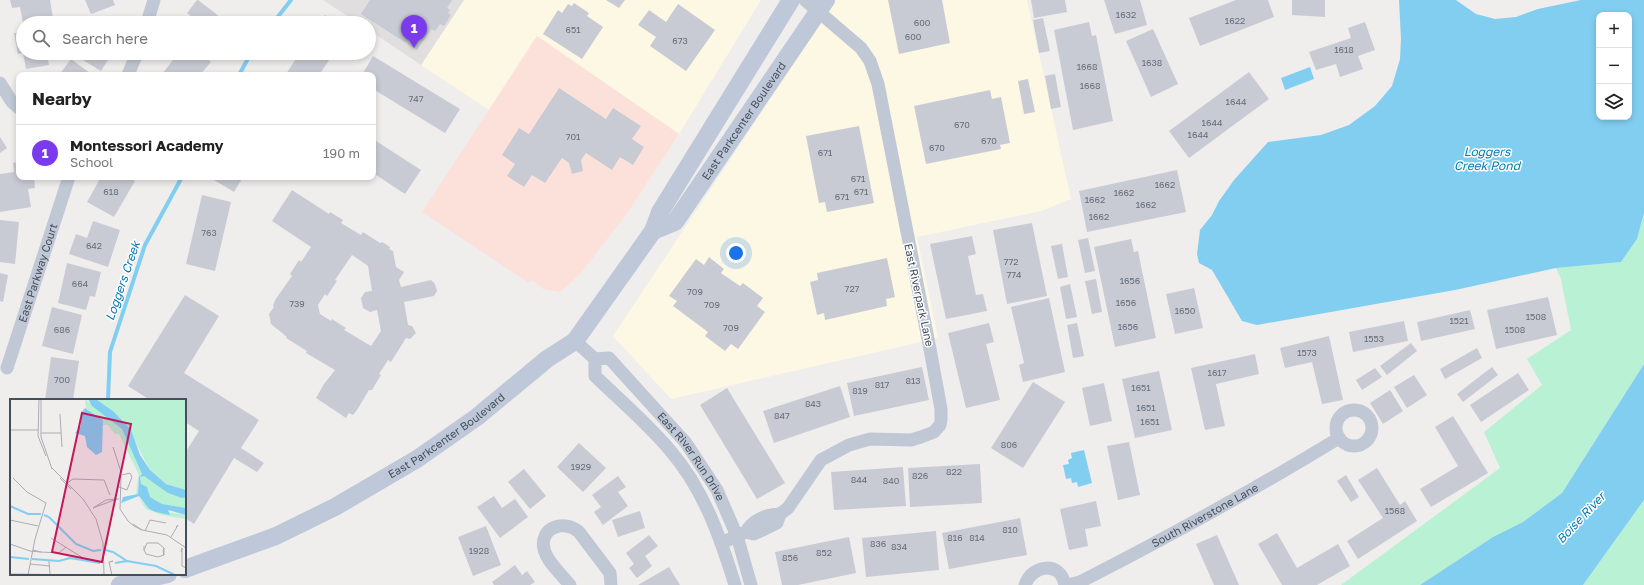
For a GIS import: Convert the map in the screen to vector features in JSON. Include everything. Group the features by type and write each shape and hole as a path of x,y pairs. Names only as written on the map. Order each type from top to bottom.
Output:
{"main road":[{"name":"East Parkcenter Boulevard","path":"186,569 276,536 335,507 423,455 477,416 548,359 575,341 653,231 660,212 791,0"},
{"name":"East Parkcenter Boulevard","path":"653,231 675,222 823,6"},
{"path":"126,584 166,575"}],"street":[{"path":"149,16 154,0"},
{"name":"East Riverpark Lane","path":"722,542 741,534 754,534 777,523 780,514 788,508 821,460 849,445 870,439 910,440 921,437 934,432 940,425 941,420 941,409 932,357 878,84 870,61 861,48 823,6 805,0"},
{"path":"129,72 134,60"},
{"path":"0,83 12,102 16,105"},
{"name":"East Parkway Court","path":"7,368 68,180"},
{"path":"575,341 594,359"},
{"name":"East River Run Drive","path":"735,585 722,542 703,498 670,449 595,376 594,359 609,358 686,443 718,490 741,534 751,585"},
{"name":"South Riverstone Lane","path":"1025,585 1031,574 1043,568 1056,571 1062,576 1067,585 1080,582 1166,539 1252,491 1339,438"},
{"path":"570,585 544,550 545,537 549,531 561,525 574,527 579,532 610,573 611,585"}],"shaded area":[{"path":"323,0 464,0 421,65 376,35 376,16 347,16"},
{"path":"464,0 761,0 679,134 537,36 489,110 421,65"},
{"path":"836,0 1027,0 1071,199 1041,211 917,237 938,338 671,399 613,336"},
{"path":"537,36 679,134 626,215 580,274 560,292 543,289 532,280 529,283 422,212"}],"green space":[{"path":"1644,213 1644,364 1562,493 1523,522 1493,537 1420,585 1341,585 1500,468 1484,432 1542,385 1527,359 1571,330 1561,279 1556,268 1621,262 1637,239"},
{"path":"1644,500 1644,585 1583,585"}],"water":[{"name":"Loggers Creek Pond","path":"1399,0 1456,0 1476,14 1495,19 1516,17 1538,9 1581,0 1644,0 1644,213 1637,239 1621,262 1556,268 1455,290 1257,325 1242,321 1212,270 1199,263 1197,254 1200,230 1212,215 1219,201 1234,180 1268,142 1321,135 1349,125 1375,106 1392,86 1400,59 1401,39"},
{"path":"1310,67 1314,79 1285,90 1281,78"},
{"name":"Boise River","path":"1644,364 1644,500 1583,585 1420,585 1493,537 1523,522 1562,493"},
{"path":"1084,450 1092,483 1078,487 1077,482 1072,483 1071,478 1066,479 1063,465 1069,464 1068,460 1072,458 1071,453"}],"building":[{"path":"10,0 50,0 53,16 22,16 20,7 12,8"},
{"path":"85,0 113,0 115,5 91,14"},
{"path":"198,0 219,16 191,16 187,13"},
{"path":"370,0 452,0 447,8 450,10 448,13 451,15 444,26 440,24 435,31 431,29 417,50 376,24 376,16 364,16 361,14"},
{"path":"606,0 625,0 619,8"},
{"path":"888,0 942,0 950,43 899,54"},
{"path":"1031,0 1065,0 1067,12 1034,18"},
{"path":"1104,0 1140,0 1147,25 1115,34"},
{"path":"1236,0 1268,0 1274,17 1200,46 1189,18"},
{"path":"1292,0 1325,0 1325,17 1292,15"},
{"path":"574,3 589,13 587,16 603,27 582,59 543,34 558,10 562,13 568,4 572,6"},
{"path":"678,4 715,30 686,71 650,46 656,37 638,25 649,10 666,22"},
{"path":"1043,18 1050,51 1039,53 1033,20"},
{"path":"1089,22 1092,36 1096,35 1113,121 1073,130 1054,30"},
{"path":"1365,22 1375,50 1358,56 1363,69 1340,77 1336,64 1316,70 1309,52 1351,38 1348,28"},
{"path":"1153,29 1178,84 1151,97 1126,41"},
{"path":"14,33 16,33 16,44"},
{"path":"376,58 460,109 445,133 376,91 376,72 364,72 371,60 376,60"},
{"path":"24,60 48,60 49,65 26,69"},
{"path":"70,60 72,60 89,72 61,72"},
{"path":"83,60 108,60 101,71"},
{"path":"173,60 209,60 211,62 203,72 164,72"},
{"path":"295,60 329,60 321,72 287,72"},
{"path":"1249,72 1269,99 1189,158 1169,131"},
{"path":"1055,74 1061,107 1051,109 1045,76"},
{"path":"1028,79 1035,112 1024,114 1018,81"},
{"path":"559,88 606,119 613,108 641,126 632,139 644,147 633,165 620,157 612,170 586,153 581,160 583,171 572,174 569,163 562,158 545,183 532,175 524,187 507,176 515,164 502,155 519,128 529,134"},
{"path":"990,90 992,99 1001,97 1010,143 1000,145 1001,149 926,164 914,106"},
{"path":"859,126 874,203 827,212 825,202 819,203 806,136"},
{"path":"0,137 7,148 0,153"},
{"path":"376,141 421,170 405,194 376,175"},
{"path":"16,162 16,180 34,180 35,188 28,189 31,207 0,212 0,174 14,172 13,163"},
{"path":"1177,170 1186,212 1087,232 1079,191"},
{"path":"99,180 135,181 114,217 87,202"},
{"path":"214,180 241,180 234,192"},
{"path":"292,190 329,214 330,212 343,220 341,223 361,235 363,232 380,243 382,242 390,247 389,249 393,251 396,267 404,272 399,280 401,287 431,280 435,284 437,291 434,296 404,302 408,325 412,326 416,333 410,339 406,338 391,362 388,360 379,374 381,375 372,390 369,390 357,410 353,415 349,413 346,418 316,398 324,384 335,370 306,353 307,351 286,338 287,337 271,324 269,314 274,307 275,300 292,276 290,274 299,260 301,262 311,247 272,221","holes":["352,255 368,266 372,291 365,292 361,298 363,308 370,312 377,310 381,331 371,346 344,330 346,328 332,319 331,321 320,314 318,305 325,294 327,296 337,281 335,280"]},
{"path":"202,195 231,202 215,271 186,264"},
{"path":"0,220 19,222 15,264 0,262"},
{"path":"93,221 120,230 108,267 69,254 76,234 87,238"},
{"path":"1032,223 1047,296 1007,304 993,230"},
{"path":"972,236 976,254 968,256 976,295 983,294 987,311 946,319 930,244"},
{"path":"1088,238 1095,271 1085,273 1078,240"},
{"path":"1131,239 1134,252 1138,251 1156,338 1115,347 1094,247"},
{"path":"1062,244 1068,277 1058,279 1051,246"},
{"path":"709,257 724,269 721,273 740,286 743,283 763,298 757,306 765,312 738,349 731,344 725,351 705,336 708,332 673,306 677,301 669,296 696,259 704,265"},
{"path":"887,258 895,297 886,299 887,306 825,320 824,313 817,315 810,282 818,280 817,273"},
{"path":"67,263 101,272 95,297 90,296 86,310 58,303"},
{"path":"0,273 8,275 3,302 0,301"},
{"path":"1096,279 1102,312 1092,314 1085,281"},
{"path":"1070,284 1077,317 1066,319 1060,287"},
{"path":"1194,288 1203,328 1175,334 1166,294"},
{"path":"185,295 219,316 184,373 259,420 241,448 264,463 257,472 234,458 194,524 186,519 186,451 199,431 186,423 186,399 148,399 128,386"},
{"path":"1548,297 1557,335 1496,349 1487,310"},
{"path":"1049,298 1065,372 1023,382 1019,365 1024,363 1011,307"},
{"path":"52,307 82,315 73,354 42,346"},
{"path":"1470,310 1475,329 1421,341 1417,322"},
{"path":"1404,321 1408,341 1353,352 1349,332"},
{"path":"989,323 994,342 986,344 1000,400 966,408 948,333"},
{"path":"1077,323 1084,356 1073,358 1067,325"},
{"path":"1329,336 1343,400 1322,404 1312,362 1285,368 1280,348"},
{"path":"1411,343 1417,351 1387,375 1380,366"},
{"path":"1477,348 1482,358 1445,379 1440,369"},
{"path":"1255,354 1259,374 1216,384 1225,426 1205,430 1191,368"},
{"path":"51,357 79,361 73,399 45,399"},
{"path":"922,367 929,400 854,416 847,383"},
{"path":"1492,367 1498,375 1463,402 1457,394"},
{"path":"1375,368 1382,377 1362,390 1356,380"},
{"path":"1159,371 1172,430 1135,438 1122,379"},
{"path":"1518,373 1529,390 1481,422 1470,405"},
{"path":"1414,375 1427,395 1407,408 1394,387"},
{"path":"1033,382 1065,402 1023,468 991,448"},
{"path":"1104,383 1112,421 1090,426 1082,388"},
{"path":"840,386 850,417 774,443 763,411"},
{"path":"727,388 785,483 757,499 700,405"},
{"path":"1390,390 1403,411 1383,424 1370,403"},
{"path":"1453,416 1488,473 1431,507 1420,489 1458,466 1435,427"},
{"path":"1129,442 1140,495 1118,500 1107,446"},
{"path":"579,443 606,468 583,492 557,467"},
{"path":"980,464 982,503 910,507 908,468"},
{"path":"903,467 906,506 834,510 831,472"},
{"path":"1377,468 1400,505 1405,501 1417,521 1358,559 1347,541 1383,518 1358,480"},
{"path":"524,469 546,496 530,509 508,482"},
{"path":"1346,475 1359,497 1351,502 1337,481"},
{"path":"618,476 626,487 618,492 628,506 603,525 594,512 601,507 592,495"},
{"path":"494,496 502,508 515,499 528,517 500,538 477,507"},
{"path":"1096,501 1101,526 1085,529 1088,546 1069,550 1060,509"},
{"path":"640,511 645,528 618,537 612,520"},
{"path":"1020,518 1027,555 949,569 942,533"},
{"path":"486,526 501,565 473,576 458,537"},
{"path":"936,531 939,570 866,577 862,538"},
{"path":"1277,533 1297,568 1338,544 1350,566 1317,585 1282,585 1258,544"},
{"path":"649,535 658,546 645,556 652,566 637,578 629,568 634,564 626,553"},
{"path":"1217,535 1239,585 1214,585 1196,544"},
{"path":"849,537 856,573 798,585 782,585 775,552"},
{"path":"515,565 522,575 527,571 535,582 530,585 494,585 492,582"},
{"path":"669,567 680,585 638,585"}],"waterway":[{"name":"Loggers Creek","path":"278,16 291,0"},
{"name":"Loggers Creek","path":"241,72 247,60"},
{"name":"Loggers Creek","path":"108,399 110,352 145,245 180,180"}],"place":[{"name":"Montessori Academy","path":"414,48"}]}
